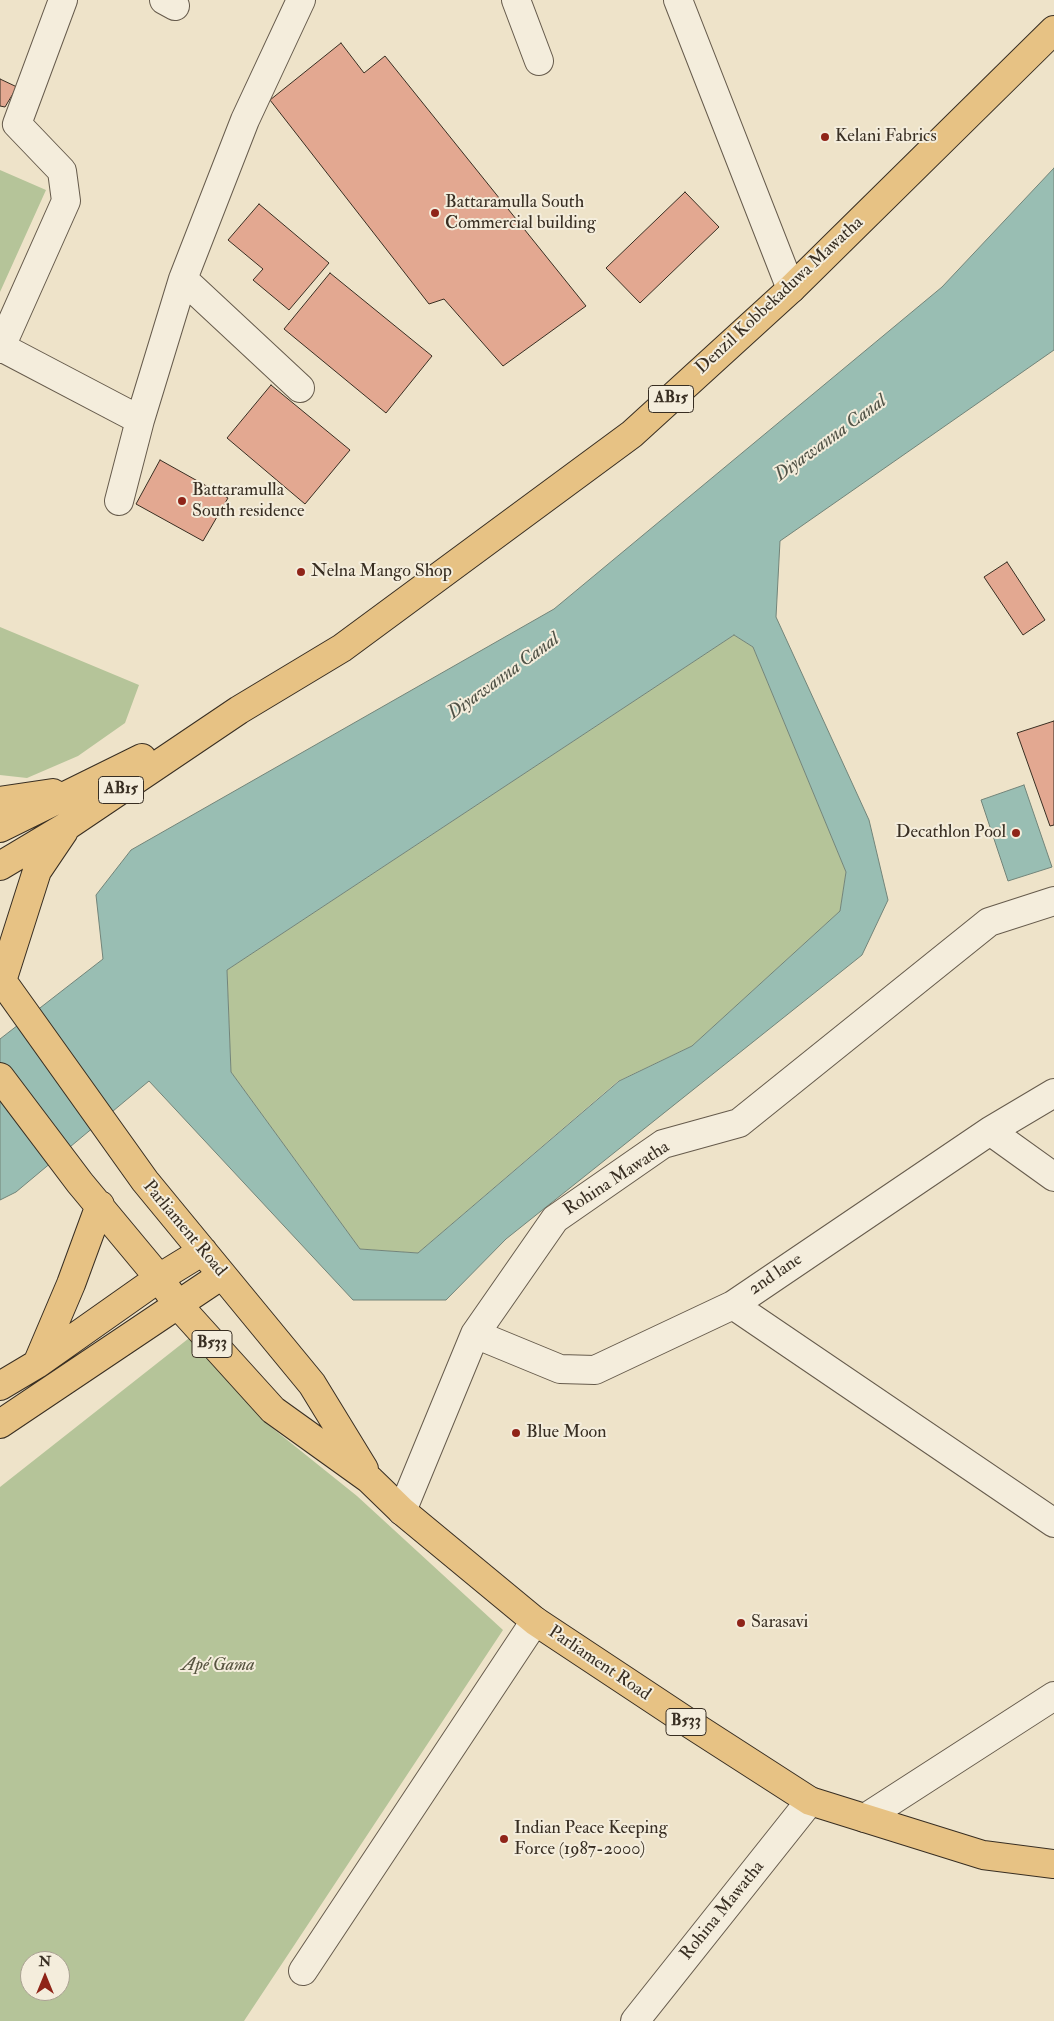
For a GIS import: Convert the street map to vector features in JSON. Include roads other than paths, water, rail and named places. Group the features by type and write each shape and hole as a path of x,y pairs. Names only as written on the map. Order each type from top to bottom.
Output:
{"main road":[{"name":"Denzil Kobbekaduwa Mawatha","path":"0,866 67,826 239,710 342,648 632,434 792,288 1054,30"},
{"name":"Denzil Kobbekaduwa Mawatha","path":"0,828 239,710"},
{"path":"0,801 80,789"},
{"path":"1,979 38,871 67,826"},
{"name":"Parliament Road","path":"1,979 145,1181 312,1384 370,1479"},
{"name":"Parliament Road","path":"0,1077 80,1182 178,1305 273,1410 370,1479 402,1511 535,1622 810,1801 983,1855 1054,1864"},
{"path":"37,1364 72,1284 100,1205"},
{"path":"0,1386 37,1364 158,1278 204,1251"},
{"path":"0,1424 222,1275"}],"street":[{"path":"63,0 17,124 62,171 66,201 0,348 140,420"},
{"path":"119,501 140,420 183,279 245,120 301,0"},
{"path":"516,0 539,61"},
{"path":"678,0 792,288"},
{"path":"183,279 300,388"},
{"name":"Rohina Mawatha","path":"402,1511 475,1334 555,1219 664,1144 739,1123 989,922 1054,901"},
{"name":"2nd lane","path":"475,1334 560,1369 596,1370 733,1305 990,1131 1054,1093"},
{"path":"990,1131 1054,1177"},
{"path":"733,1305 1054,1523"},
{"path":"303,1971 535,1622"},
{"path":"865,1818 1054,1696"},
{"name":"Rohina Mawatha","path":"635,2021 810,1801"}],"water":[{"name":"Diyawanna Canal","path":"1054,168 1054,350 780,541 776,617 869,820 888,900 862,955 506,1239 446,1300 353,1300 149,1081 16,1192 0,1200 0,1039 103,959 96,895 131,850 554,609 942,287","holes":["734,635 753,647 846,872 840,911 692,1046 619,1081 418,1253 360,1249 231,1072 227,970"]},
{"name":"Decathlon Pool","path":"1024,785 1052,867 1008,881 981,800"}],"place":[{"name":"Kelani Fabrics","path":"825,137"},
{"name":"Battaramulla South Commercial building","path":"435,213"},
{"name":"Battaramulla South residence","path":"182,501"},
{"name":"Nelna Mango Shop","path":"301,572"},
{"name":"Decathlon Pool","path":"1016,833"},
{"name":"Blue Moon","path":"516,1433"},
{"name":"Sarasavi","path":"741,1623"},
{"name":"Indian Peace Keeping Force (1987-2000)","path":"504,1839"}],"park label":[{"name":"Apé Gama","path":"218,1666"}]}
